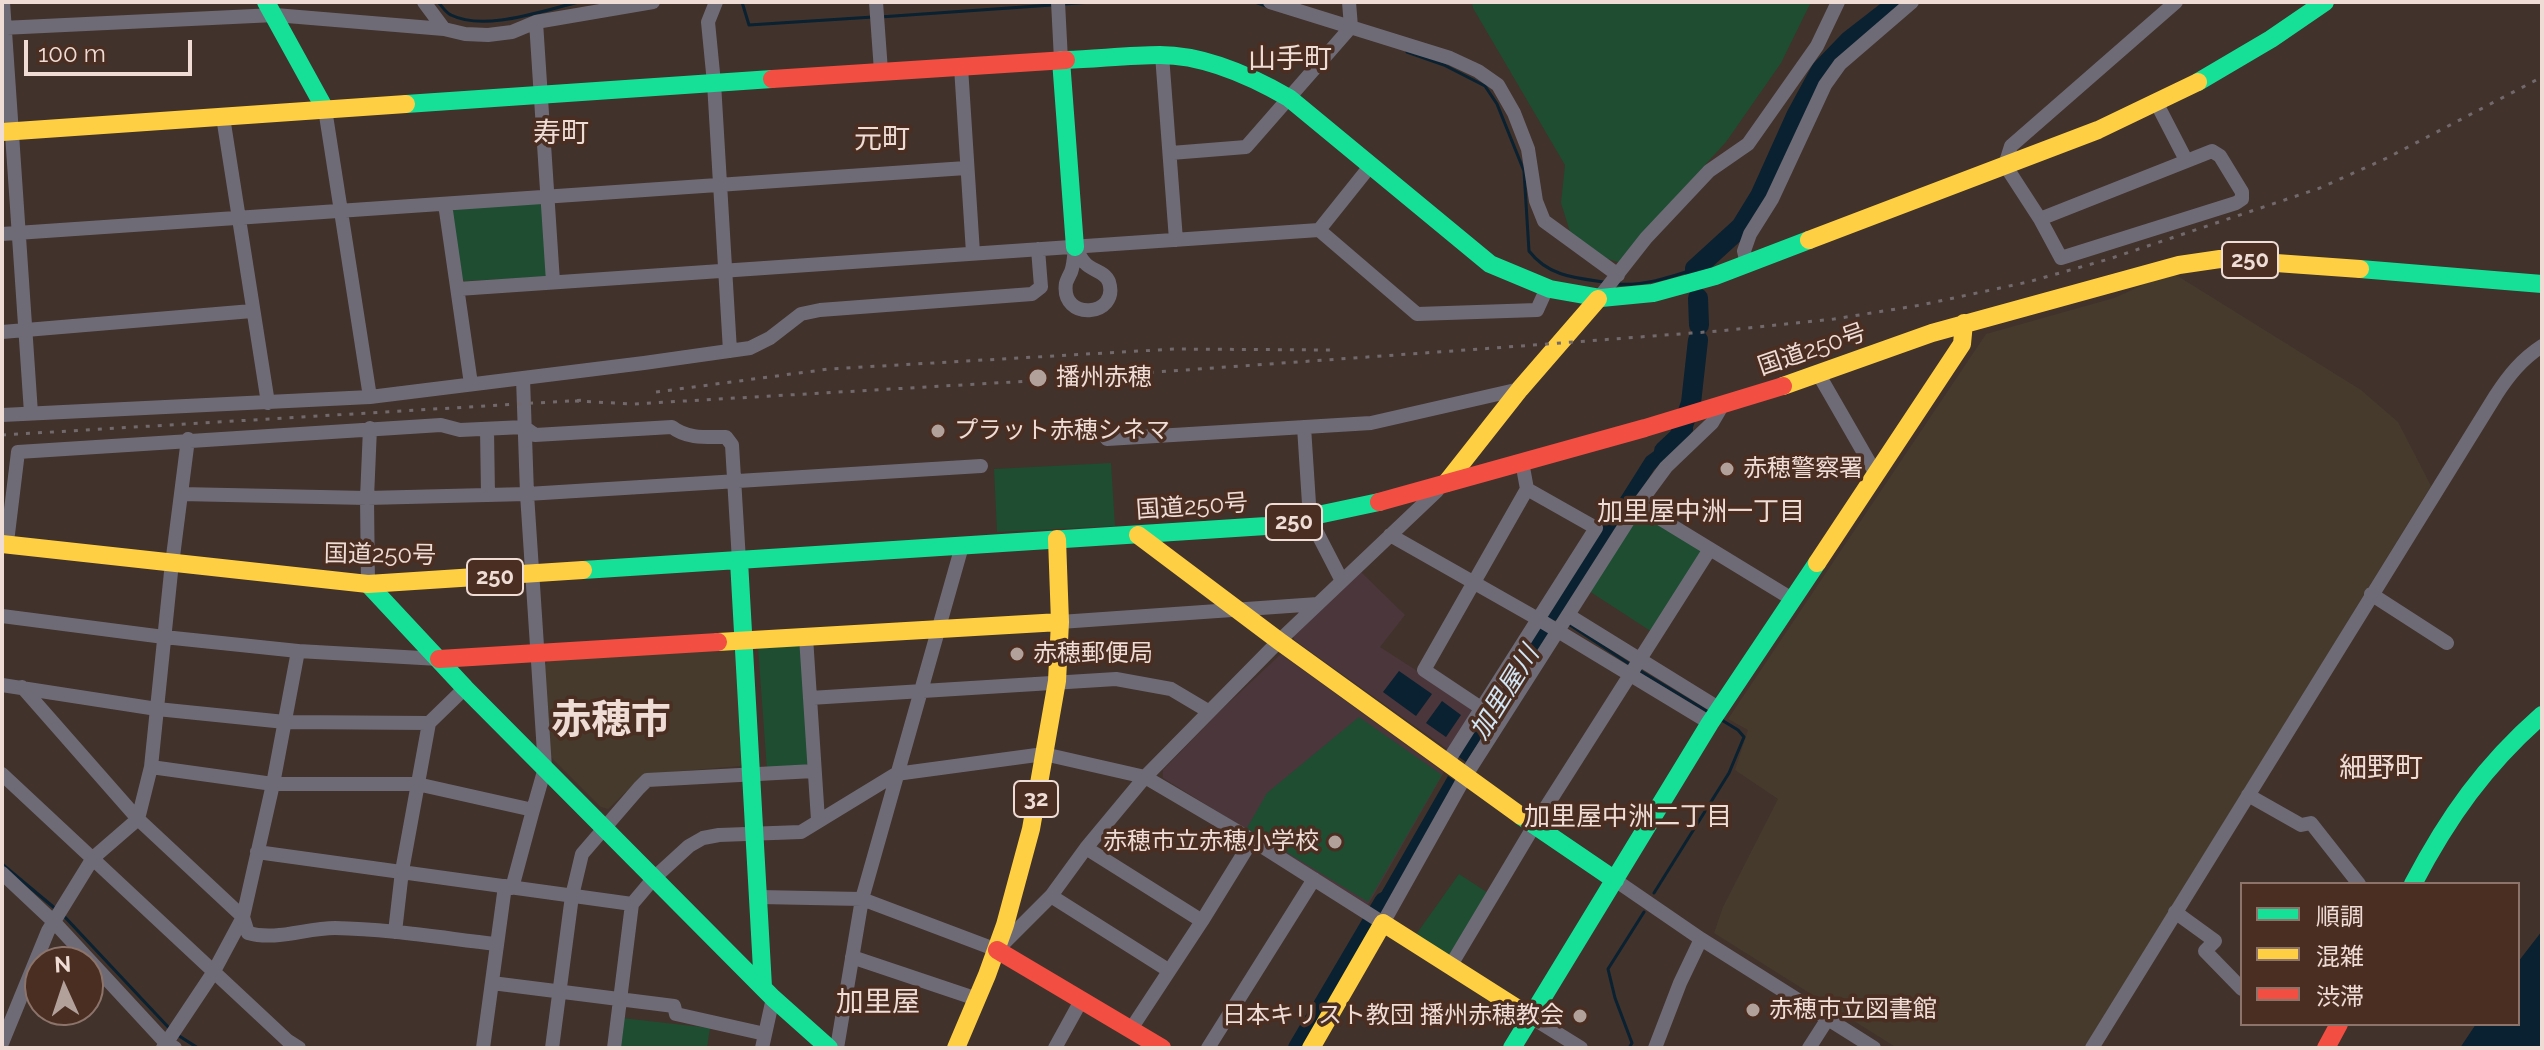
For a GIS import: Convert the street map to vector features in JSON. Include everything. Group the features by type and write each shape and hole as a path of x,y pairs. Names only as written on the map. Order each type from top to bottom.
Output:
{"main road":[{"path":"7,132 881,71 1162,55 1197,59 1230,69 1266,84 1289,98 1490,264 1547,288 1598,299 1623,300 1668,292 1747,264 2098,130 2157,104 2225,68 2325,2"},
{"path":"270,8 325,109"},
{"path":"1061,60 1075,247"},
{"name":"国道250号","path":"3,547 368,584 1266,526 1310,519 1645,428 1819,375 1964,323 2179,265 2220,259 2542,284"},
{"path":"1446,483 1520,389 1598,299"},
{"path":"1512,1048 1715,715 1962,344 1964,323"},
{"path":"1138,535 1534,826 1615,880"},
{"name":"32","path":"956,1048 997,950 1031,829 1057,681 1060,622 1057,539"},
{"path":"739,561 759,897 768,992"},
{"path":"368,584 465,688 768,992 829,1048"},
{"path":"439,659 1060,622"},
{"path":"2414,882 2452,811 2472,783 2523,730 2542,715"},
{"path":"1311,1048 1376,919 1531,1017"},
{"path":"997,950 1162,1048"},
{"path":"2326,1048 2338,1026"}],"street":[{"path":"3,2 7,132 20,233 31,413"},
{"path":"424,2 444,29"},
{"path":"4,28 270,8 488,35 512,32 536,22 653,2"},
{"path":"716,2 708,22 730,351"},
{"path":"876,2 881,71"},
{"path":"1058,2 1061,60"},
{"path":"1270,2 1450,58 1498,85 1514,113 1528,149 1536,201 1544,221 1618,275"},
{"path":"1171,153 1246,147 1351,27 1349,2"},
{"path":"1598,299 1646,238 1709,171 1748,144 1817,46 1838,2"},
{"path":"1747,264 1744,251 1750,234 1772,199 1825,85 1840,64 1912,2"},
{"path":"2040,219 2209,151 2218,153 2242,192 2242,199 2061,258 2005,165 2011,146 2176,2"},
{"path":"536,22 553,282"},
{"path":"1162,55 1176,240"},
{"path":"961,67 973,253"},
{"path":"2157,104 2186,160"},
{"path":"325,109 370,397"},
{"path":"223,117 268,403"},
{"path":"1319,230 1371,165"},
{"path":"2,234 966,168"},
{"path":"445,204 471,384"},
{"path":"458,289 1319,230 1417,314 1537,310 1547,288"},
{"path":"2,415 370,397 750,348 770,338 801,314 820,310 1032,294 1041,287 1038,249"},
{"path":"2,332 252,311"},
{"path":"2092,1048 2503,383 2527,356 2542,346"},
{"path":"1819,375 1876,474"},
{"path":"483,1048 496,944 508,887 545,768 527,494 523,378"},
{"path":"1107,439 1371,423 1520,389"},
{"path":"1457,768 1562,624 1666,467 1712,423 1714,408"},
{"path":"2,453 441,425 460,430 524,427 535,435 672,427 681,434 702,438 726,437 732,445 739,561"},
{"path":"1304,427 1310,519 1342,581"},
{"path":"368,584 370,428"},
{"path":"487,429 488,495"},
{"path":"2,1043 48,931 93,858 138,819 151,767 188,439"},
{"path":"3,547 8,534 18,452"},
{"path":"1481,708 1424,670 1527,489 1522,462"},
{"path":"181,494 367,498 527,494 981,466"},
{"path":"759,897 862,899 997,950 1045,902 1145,777 1208,711 1446,483"},
{"path":"614,1048 632,904 654,878 689,846 703,838 801,832 896,774 1044,754 1145,777 1376,919 1457,768 1481,708 1596,528 1527,489"},
{"path":"1638,505 1792,599"},
{"path":"1390,535 1539,620 1562,624 1638,660 1715,715"},
{"path":"837,1048 862,899 962,546"},
{"path":"1451,965 1534,826 1710,549"},
{"path":"2371,594 2447,643"},
{"path":"1060,622 1318,604"},
{"path":"2,616 298,651 439,659"},
{"path":"1562,624 1629,674 1715,715"},
{"path":"806,637 818,820"},
{"path":"2,873 54,922 168,1046 243,917 273,784 298,651"},
{"path":"810,698 1116,679 1171,689 1208,711"},
{"path":"2,685 157,709 285,722 429,723"},
{"path":"22,687 138,819 243,917 248,933 262,937 332,928 496,944"},
{"path":"395,932 402,871 429,723 465,688"},
{"path":"151,767 273,784 417,784 533,810"},
{"path":"552,1048 572,896 582,854 647,780 814,771"},
{"path":"2,774 213,973 299,1048"},
{"path":"2248,795 2301,825 2311,823 2357,882"},
{"path":"1131,1029 1252,840"},
{"path":"1086,848 1202,921"},
{"path":"257,852 632,904"},
{"path":"1208,1048 1314,879"},
{"path":"1615,880 1701,939 1874,1048"},
{"path":"1016,890 1045,902 1168,970"},
{"path":"2175,912 2215,941 2205,951 2240,985"},
{"path":"1655,1048 1701,939"},
{"path":"852,957 977,999"},
{"path":"492,983 674,1006 676,1014 763,1041 768,992"},
{"path":"1055,1048 1082,999"},
{"path":"1531,1017 1581,1048"},
{"path":"1809,1048 1827,1020"}],"shaded area":[{"path":"2176,275 2361,390 2398,422 2431,486 2085,1048 1897,1048 1714,933 1723,907 1778,799 1735,770 1748,730 1728,719 1986,334 2114,298 2152,281"},
{"path":"1361,572 1405,615 1380,647 1473,707 1474,713 1450,751 1294,640 1293,635"},
{"path":"733,649 737,653 746,762 740,766 645,774 608,809 601,807 549,755 544,666 549,660"},
{"name":"赤穂市立赤穂小学校","path":"1281,654 1444,772 1368,905 1163,778 1163,770"}],"green space":[{"path":"1472,2 1811,2 1781,63 1726,142 1662,212 1621,263 1599,256 1573,241 1561,203 1565,165"},
{"path":"537,201 542,206 548,273 544,277 464,281 452,213 455,207"},
{"path":"1111,463 1115,526 997,532 994,469"},
{"path":"1643,512 1701,548 1702,554 1652,632 1589,591 1638,514"},
{"path":"800,645 811,764 767,770 758,648"},
{"path":"1359,717 1442,775 1368,902 1247,828 1267,793"},
{"path":"1459,874 1488,893 1451,958 1415,936"},
{"path":"622,1018 710,1028 707,1048 619,1048"}],"water":[{"path":"1693,428 1654,470 1557,620 1546,616 1646,457 1673,435"},
{"path":"1538,625 1550,632 1466,762 1456,755"},
{"path":"1399,671 1432,694 1416,716 1383,692"},
{"path":"1442,701 1461,715 1446,737 1426,723"},
{"path":"1448,776 1455,781 1383,911 1379,911 1373,907"},
{"path":"2542,931 2542,1048 2460,1048 2475,1026 2520,1026 2520,959"}],"waterway":[{"path":"438,2 451,15 480,21 515,18 579,2"},
{"path":"742,2 749,25 873,17"},
{"path":"1064,4 1092,2"},
{"path":"1255,2 1266,6"},
{"name":"加里屋川","path":"1695,272 1741,227 1760,196 1796,116 1821,70 1849,41 1899,2"},
{"path":"880,17 1052,5"},
{"path":"1407,52 1444,65 1485,86 1497,104 1524,171 1529,251 1553,271 1604,282"},
{"path":"1616,284 1646,283 1695,269"},
{"name":"加里屋川","path":"1698,298 1699,325"},
{"name":"加里屋川","path":"1664,451 1679,437 1691,403 1698,340"},
{"path":"1567,623 1631,665"},
{"path":"1637,669 1710,713"},
{"path":"1654,893 1729,773 1744,737 1720,719"},
{"path":"2,864 57,910"},
{"name":"加里屋川","path":"1298,1048 1384,902"},
{"path":"1629,1048 1632,1043 1608,969 1644,912"},
{"path":"63,915 170,1029"},
{"path":"176,1034 198,1048"}],"railway":[{"path":"575,401 633,404 1030,381 1494,348 1719,331 1834,319 1921,305 2028,282 2109,259 2320,188 2387,158 2542,77"},
{"path":"656,392 829,369 1174,349 1330,350"},
{"path":"2,435 585,400"}],"traffic: fast":[{"path":"266,2 325,109"},
{"path":"2198,82 2271,39 2325,2"},
{"path":"1066,60 1177,56 1227,68 1259,82 1289,98 1490,264 1550,289 1601,298 1653,293 1715,276 1809,240"},
{"path":"1061,60 1075,247"},
{"path":"406,104 772,79"},
{"path":"2360,269 2542,284"},
{"path":"583,570 1266,526 1379,502"},
{"path":"739,561 763,987"},
{"path":"1512,1048 1710,723 1817,563"},
{"path":"368,584 465,688 773,998 829,1048"},
{"path":"2414,882 2469,793 2503,753 2542,715"},
{"path":"1521,816 1615,880"}],"traffic: slow":[{"path":"1809,240 2098,130 2198,82"},
{"path":"2,132 406,104"},
{"path":"1783,386 1932,333 2179,265 2220,259 2360,269"},
{"path":"1446,483 1520,389 1598,299"},
{"path":"1817,563 1962,344 1964,323"},
{"path":"1138,535 1521,816"},
{"path":"956,1048 1005,925 1031,829 1057,681 1060,622 1057,539"},
{"path":"2,544 368,584 583,570"},
{"path":"718,642 1060,622"},
{"path":"1311,1048 1383,923 1531,1017"}],"traffic: jam":[{"path":"772,79 1066,60"},
{"path":"1379,502 1783,386"},
{"path":"439,659 718,642"},
{"path":"997,950 1162,1048"},
{"path":"2326,1048 2338,1026"}],"place":[{"name":"播州赤穂","path":"1038,378"},
{"name":"プラット赤穂シネマ","path":"938,431"},
{"name":"赤穂警察署","path":"1727,469"},
{"name":"赤穂郵便局","path":"1017,654"},
{"name":"赤穂市立赤穂小学校","path":"1335,842"},
{"name":"赤穂市立図書館","path":"1753,1010"},
{"name":"日本キリスト教団 播州赤穂教会","path":"1580,1016"}],"district":[{"name":"山手町","path":"1290,60"},
{"name":"寿町","path":"561,134"},
{"name":"元町","path":"882,140"},
{"name":"加里屋中洲一丁目","path":"1701,512"},
{"name":"赤穂市","path":"611,721"},
{"name":"細野町","path":"2381,769"},
{"name":"加里屋中洲二丁目","path":"1628,817"},
{"name":"加里屋","path":"878,1003"}]}
